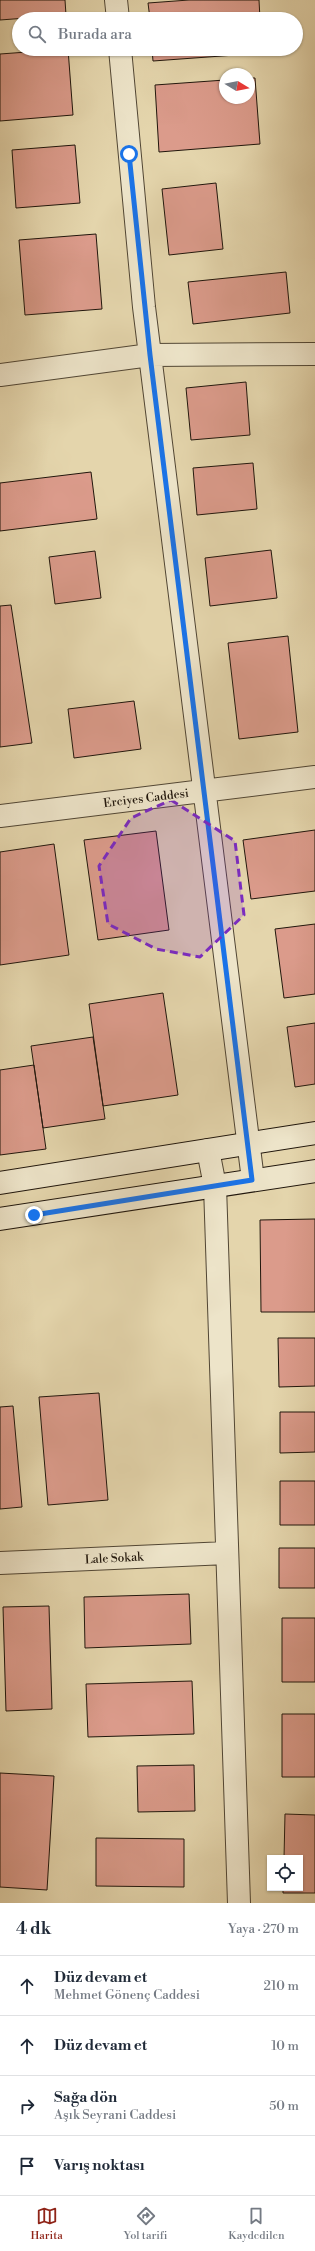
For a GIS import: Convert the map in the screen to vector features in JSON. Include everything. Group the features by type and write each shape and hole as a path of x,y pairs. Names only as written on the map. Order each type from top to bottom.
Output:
{"street":[{"path":"116,0 117,12"},
{"path":"121,56 129,154 150,355 252,1180"},
{"path":"0,375 150,355 315,354"},
{"name":"Erciyes Caddesi","path":"0,816 315,777"},
{"path":"0,1183 315,1133"},
{"path":"208,1150 215,1186 239,1903"},
{"path":"0,1219 315,1171"},
{"name":"Lale Sokak","path":"0,1564 227,1553"}],"highlighted area":[{"path":"171,800 235,841 244,915 200,957 156,949 108,924 99,866 131,818"}],"building":[{"path":"0,0 65,0 66,12 12,12 12,19 0,20"},
{"path":"189,0 259,0 260,12 149,12 148,3"},
{"path":"12,53 12,56 69,56 73,115 0,121 0,54"},
{"path":"153,56 222,56 153,61"},
{"path":"255,78 260,144 159,152 155,85 219,80 219,104 255,104"},
{"path":"75,145 80,203 16,208 12,150"},
{"path":"216,183 223,249 169,255 162,189"},
{"path":"96,234 102,309 25,315 19,240"},
{"path":"286,272 290,313 193,324 188,282"},
{"path":"246,382 250,435 191,440 186,388"},
{"path":"253,463 257,509 197,515 193,468"},
{"path":"91,472 97,519 0,531 0,483"},
{"path":"271,550 277,598 210,606 205,558"},
{"path":"95,551 101,598 55,604 49,557"},
{"path":"11,605 32,743 0,747 0,606"},
{"path":"288,636 298,732 239,739 228,643"},
{"path":"134,701 141,749 74,758 68,709"},
{"path":"315,830 315,891 251,899 243,840"},
{"path":"156,831 169,930 98,940 84,840"},
{"path":"54,844 69,955 0,965 0,852"},
{"path":"315,924 315,994 284,998 275,929"},
{"path":"163,993 178,1095 103,1106 89,1004"},
{"path":"315,1023 315,1084 295,1087 287,1027"},
{"path":"93,1037 105,1119 43,1128 31,1046"},
{"path":"34,1065 46,1149 0,1155 0,1070"},
{"path":"315,1219 315,1312 261,1312 260,1220"},
{"path":"278,1338 315,1338 315,1386 279,1387"},
{"path":"99,1393 108,1500 48,1505 39,1397"},
{"path":"13,1406 22,1507 0,1509 0,1407"},
{"path":"280,1412 315,1412 315,1452 280,1453"},
{"path":"280,1481 315,1481 315,1525 280,1525"},
{"path":"279,1548 315,1548 315,1588 279,1588"},
{"path":"189,1594 191,1644 85,1648 84,1597"},
{"path":"49,1606 52,1709 6,1711 3,1607"},
{"path":"282,1618 315,1618 315,1682 282,1682"},
{"path":"192,1681 194,1734 88,1737 86,1684"},
{"path":"282,1714 315,1714 315,1777 282,1777"},
{"path":"194,1765 195,1811 138,1812 137,1766"},
{"path":"0,1773 54,1776 47,1890 0,1887"},
{"path":"285,1814 315,1815 315,1893 283,1893 283,1891 303,1891 303,1855 284,1855"},
{"path":"96,1838 184,1839 184,1887 96,1886"}],"route":[{"path":"34,1215 252,1180 144,307 129,154"}]}
